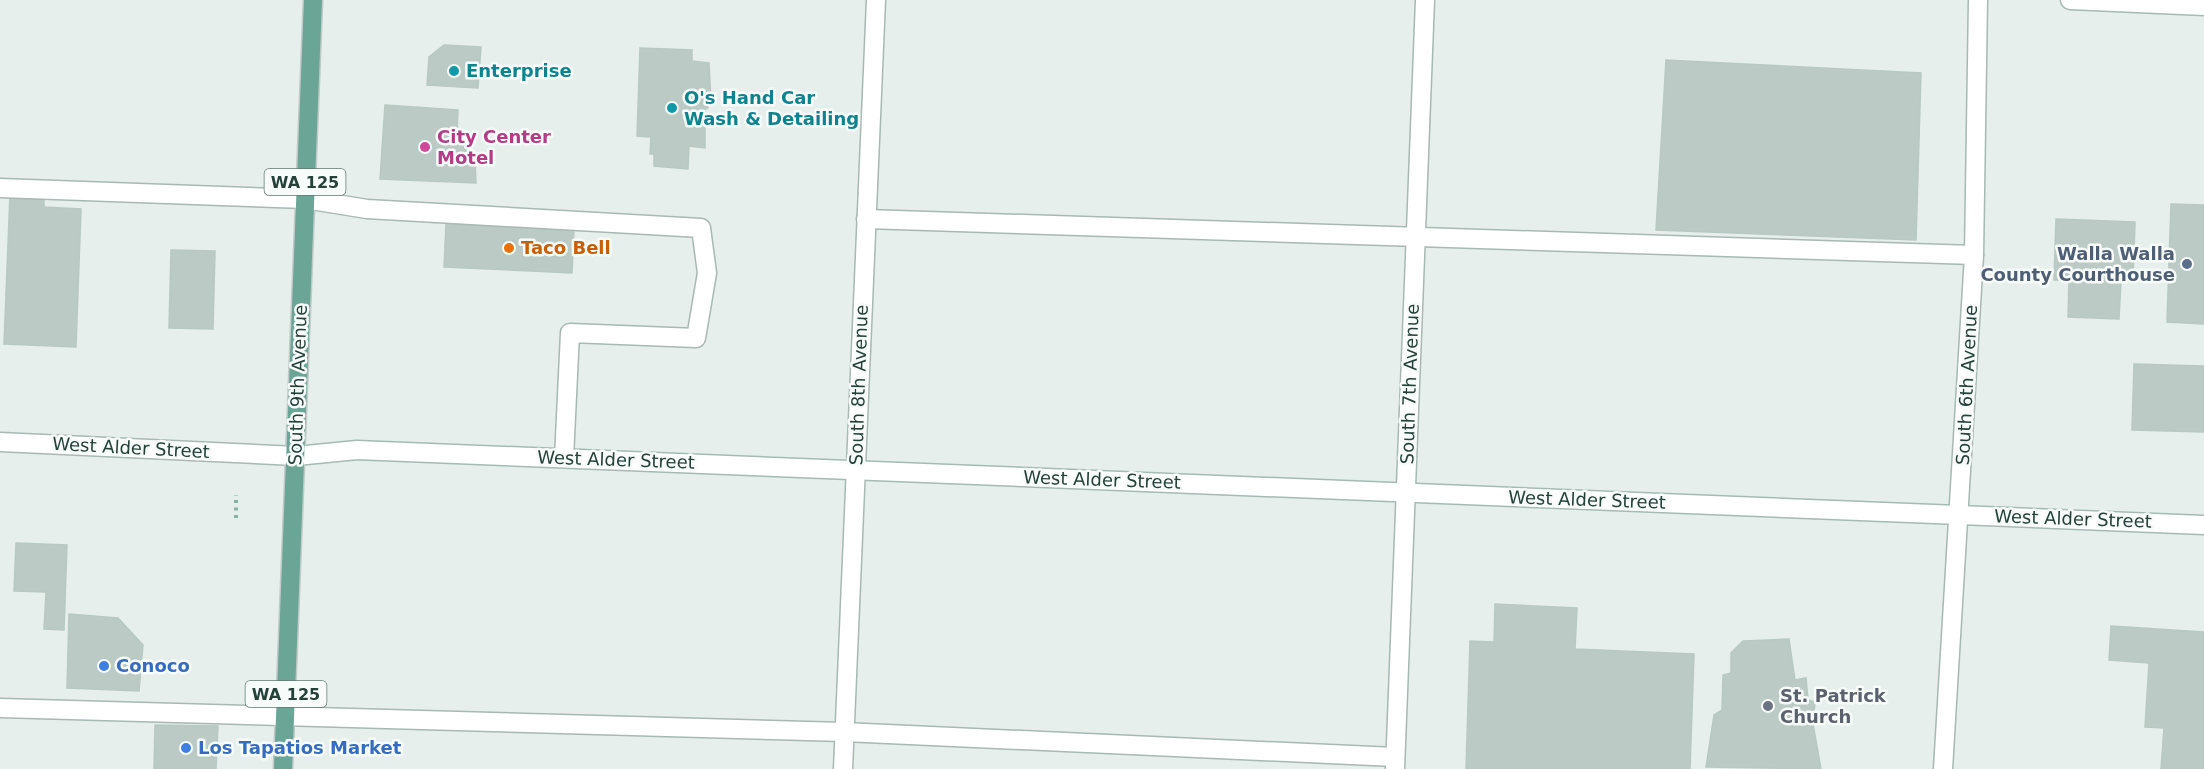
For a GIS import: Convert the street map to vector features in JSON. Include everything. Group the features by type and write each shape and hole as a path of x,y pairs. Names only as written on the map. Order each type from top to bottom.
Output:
{"main road":[{"name":"South 9th Avenue","path":"283,769 313,0"}],"street":[{"name":"South 8th Avenue","path":"843,769 876,0"},
{"name":"South 7th Avenue","path":"1395,763 1425,0"},
{"name":"South 6th Avenue","path":"1943,769 1974,255 1978,0"},
{"path":"2070,0 2204,6"},
{"path":"0,188 305,199 367,209 701,228 707,273 696,338 570,333 564,458"},
{"path":"866,219 1974,255"},
{"name":"West Alder Street","path":"0,442 296,456 357,450 2204,525"},
{"path":"0,708 844,732 1395,763"}],"path":[{"path":"236,495 236,518"}],"building":[{"name":"Enterprise","path":"444,45 481,47 478,88 427,85 429,57"},
{"name":"O's Hand Car Wash & Detailing","path":"640,48 692,50 692,61 709,63 711,102 707,103 708,108 705,109 705,148 689,146 688,169 654,166 654,154 650,154 651,137 637,136"},
{"path":"1666,60 1921,73 1916,240 1656,230"},
{"name":"City Center Motel","path":"385,105 458,110 457,137 468,138 467,156 475,157 476,183 380,179"},
{"path":"10,194 44,195 44,207 81,209 76,347 4,344"},
{"name":"Walla Walla County Courthouse","path":"2171,204 2204,205 2204,324 2167,322"},
{"path":"2056,219 2135,222 2133,281 2121,280 2119,319 2068,317 2069,280 2054,280"},
{"name":"Taco Bell","path":"446,224 574,229 572,273 444,267"},
{"path":"171,250 215,251 213,329 169,328"},
{"path":"2134,364 2204,366 2204,432 2132,430"},
{"path":"16,543 67,545 64,630 44,629 46,592 14,591"},
{"path":"1495,604 1577,608 1575,649 1694,654 1690,769 1466,769 1470,641 1494,642"},
{"name":"Conoco","path":"69,614 118,618 143,645 139,691 67,688"},
{"path":"2111,626 2204,632 2204,769 2161,769 2164,728 2145,727 2149,663 2109,660"},
{"name":"St. Patrick Church","path":"1789,639 1795,680 1806,678 1808,700 1815,702 1813,724 1821,769 1706,767 1714,715 1722,710 1723,675 1731,673 1731,653 1743,641"},
{"name":"Los Tapatios Market","path":"155,725 218,726 216,769 154,769"}],"place":[{"name":"Enterprise","path":"454,71"},
{"name":"O's Hand Car Wash & Detailing","path":"672,108"},
{"name":"City Center Motel","path":"425,147"},
{"name":"Taco Bell","path":"509,248"},
{"name":"Walla Walla County Courthouse","path":"2187,264"},
{"name":"Conoco","path":"104,666"},
{"name":"St. Patrick Church","path":"1768,706"},
{"name":"Los Tapatios Market","path":"186,748"}]}
